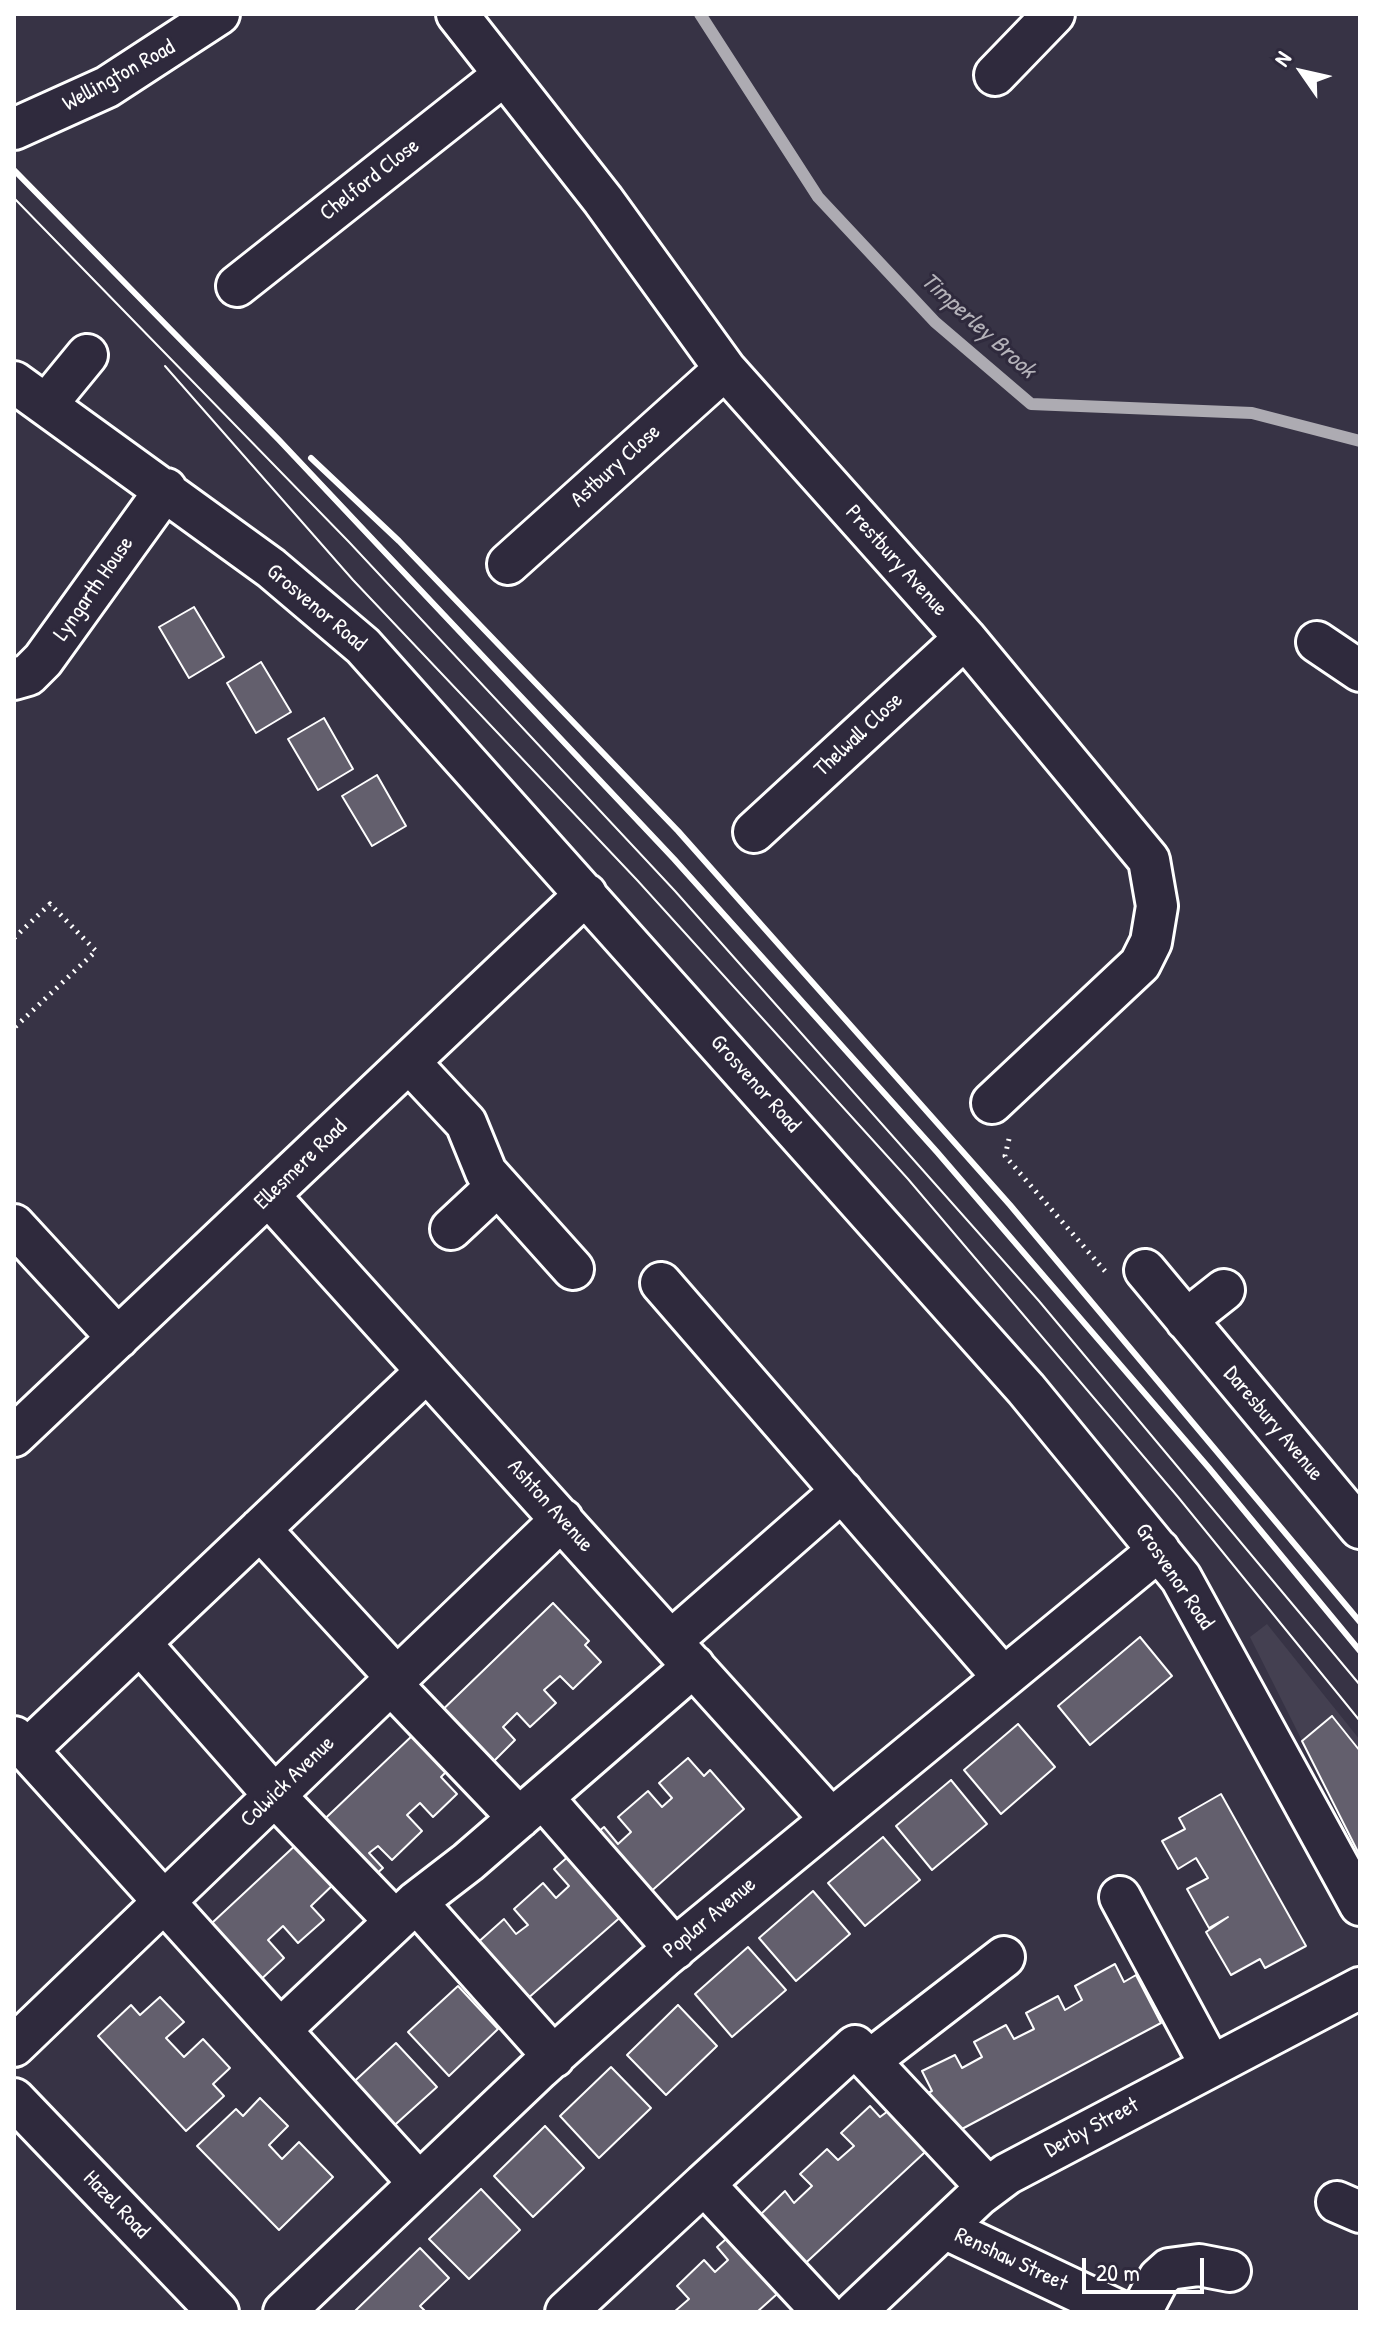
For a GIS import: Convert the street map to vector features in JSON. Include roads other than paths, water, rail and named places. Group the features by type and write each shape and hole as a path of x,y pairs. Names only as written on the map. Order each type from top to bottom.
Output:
{"street":[{"name":"Wellington Road","path":"14,129 107,87 219,14"},
{"name":"Prestbury Avenue","path":"457,14 603,200 725,369 965,638 1149,860 1157,894 1154,930 1140,964 992,1104"},
{"path":"995,75 1054,14"},
{"name":"Chelford Close","path":"237,286 504,75"},
{"path":"46,405 87,355"},
{"name":"Astbury Close","path":"508,563 725,369"},
{"name":"Grosvenor Road","path":"14,382 166,489 301,592 363,646 1026,1389 1159,1550 1197,1603 1360,1905"},
{"name":"Lyngarth House","path":"14,679 28,675 43,660 166,489"},
{"name":"Thelwall Close","path":"754,832 965,638"},
{"path":"1317,642 1360,671"},
{"name":"Ellesmere Road","path":"14,1436 586,894"},
{"path":"409,1062 466,1123 478,1157 497,1186 573,1269"},
{"path":"451,1229 497,1186"},
{"name":"Ashton Avenue","path":"269,1196 830,1818"},
{"path":"14,1225 118,1338"},
{"name":"Daresbury Avenue","path":"1145,1270 1360,1528"},
{"path":"661,1283 1003,1677"},
{"path":"1186,1320 1224,1290"},
{"path":"419,2183 161,1903 21,1744 140,1643 427,1371"},
{"path":"280,2030 406,1912 531,1808 842,1491"},
{"name":"Colwick Avenue","path":"14,2046 562,1519"},
{"path":"260,1529 394,1681 531,1808 675,1949"},
{"name":"Poplar Avenue","path":"284,2312 554,2057 675,1949 830,1818 1159,1550"},
{"path":"140,1643 274,1795 406,1912 554,2057"},
{"path":"1120,1897 1211,2066"},
{"path":"869,2061 1004,1957"},
{"name":"Derby Street","path":"855,2312 988,2188 1021,2166 1360,1988"},
{"path":"566,2312 855,2046 988,2188"},
{"name":"Hazel Road","path":"14,2099 218,2312"},
{"path":"704,2184 823,2312"},
{"name":"Renshaw Street","path":"944,2228 1065,2300 1121,2312"},
{"path":"1141,2312 1159,2278 1169,2269 1199,2265 1230,2271"}],"waterway":[{"name":"Timperley Brook","path":"700,14 818,197 935,322 1031,404 1252,413 1360,441"}],"tram line":[{"path":"14,198 349,542 675,891 1039,1301 1360,1685"},
{"path":"165,366 353,580 637,880 908,1179 1178,1497 1360,1721"}],"railway":[{"path":"14,170 279,440 674,859 937,1152 1209,1468 1360,1651"},
{"path":"311,458 399,541 678,831 1010,1205 1360,1622"}]}
